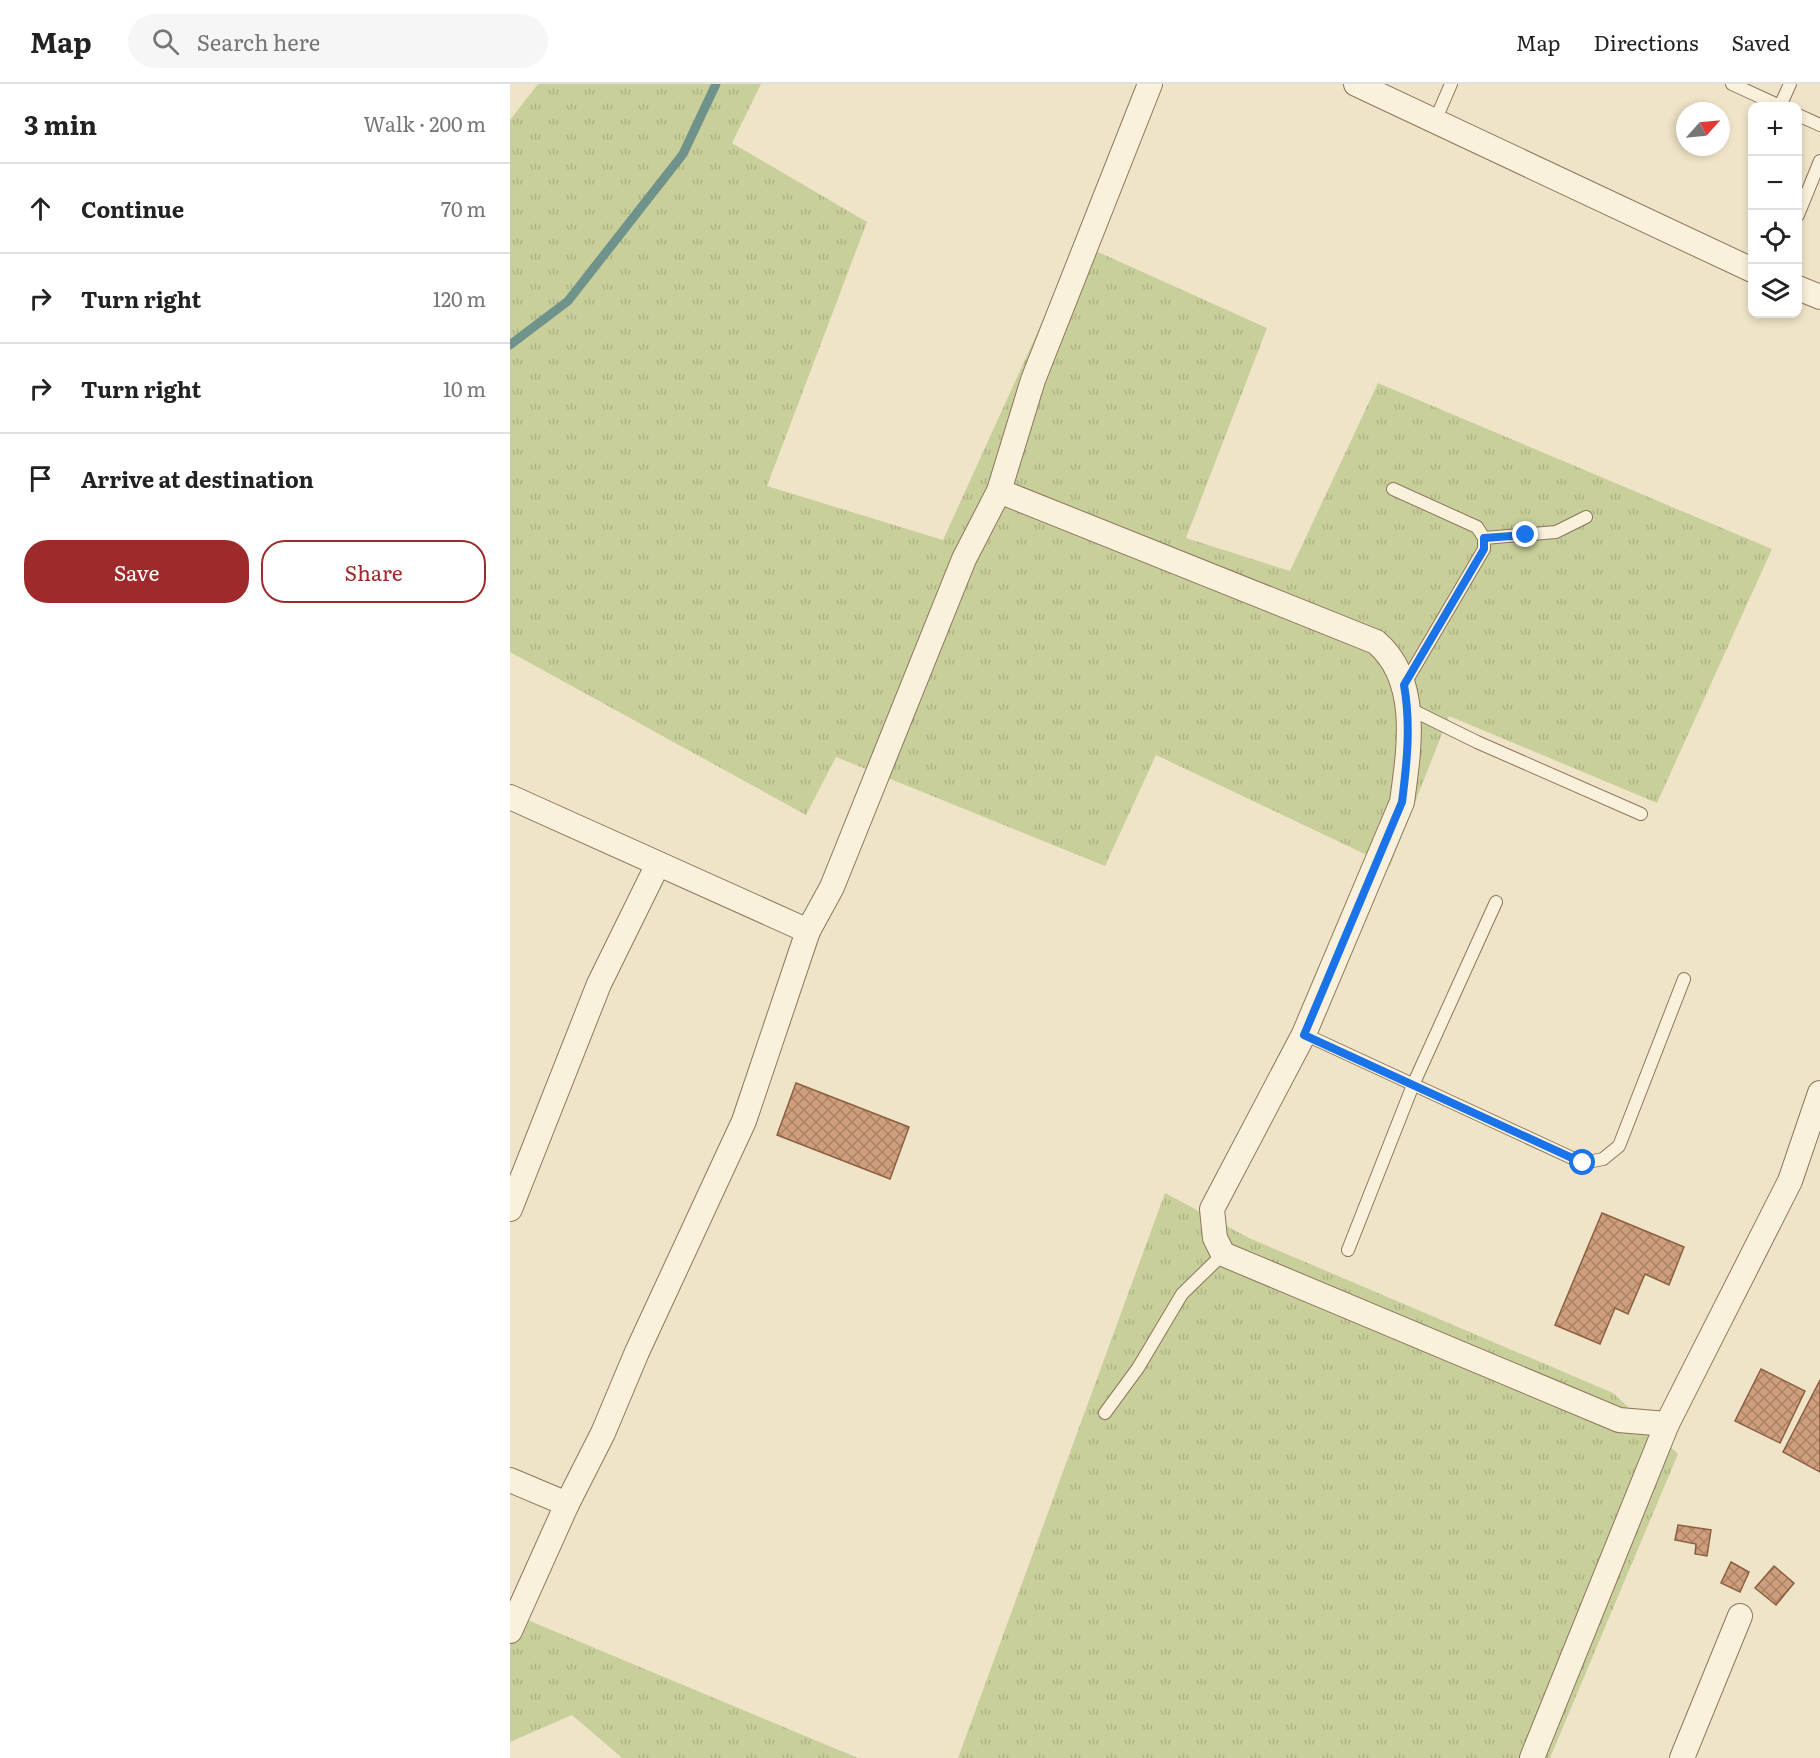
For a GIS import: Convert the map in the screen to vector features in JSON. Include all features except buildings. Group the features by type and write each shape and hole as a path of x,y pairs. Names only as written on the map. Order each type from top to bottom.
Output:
{"street":[{"path":"510,1631 567,1504 603,1433 637,1352 744,1121 808,931 832,887 964,559 999,491 1033,380 1150,84"},
{"path":"1356,84 1748,268"},
{"path":"1802,290 1820,297"},
{"path":"999,491 1376,642 1389,653 1406,696 1407,766 1402,802 1304,1035 1212,1209 1215,1238 1223,1254 1618,1420 1667,1424"},
{"path":"510,797 808,931"},
{"path":"510,1209 599,984 658,864"},
{"path":"1532,1758 1667,1424 1790,1181 1820,1093"},
{"path":"510,1480 567,1504"},
{"path":"1682,1758 1740,1616"}],"lane":[{"path":"1435,121 1451,84"},
{"path":"1732,84 1771,102"},
{"path":"1782,102 1790,84"},
{"path":"1802,117 1820,125"},
{"path":"1799,210 1820,161"},
{"path":"1394,489 1478,527 1484,538 1484,549 1406,696 1477,742 1641,814"},
{"path":"1484,538 1556,532 1586,517"},
{"path":"1348,1250 1413,1085 1496,902"},
{"path":"1304,1035 1583,1163 1603,1159 1619,1146 1684,979"},
{"path":"1105,1413 1138,1368 1182,1294 1223,1254"}],"green space":[{"path":"538,84 761,84 732,143 867,222 767,486 943,540 1078,243 1267,328 1186,538 1290,571 1378,383 1772,549 1657,803 1449,716 1390,866 1156,755 1105,866 836,757 806,815 510,652 510,120"},
{"path":"1165,1193 1249,1238 1613,1393 1678,1454 1550,1758 958,1758"},
{"path":"518,1616 858,1758 622,1758 572,1715 510,1742 510,1636"}],"waterway":[{"path":"510,345 568,301 683,154 716,84"}],"route":[{"path":"1526,535 1484,538 1484,549 1404,685 1408,708 1407,766 1402,802 1304,1035 1583,1163"}]}
